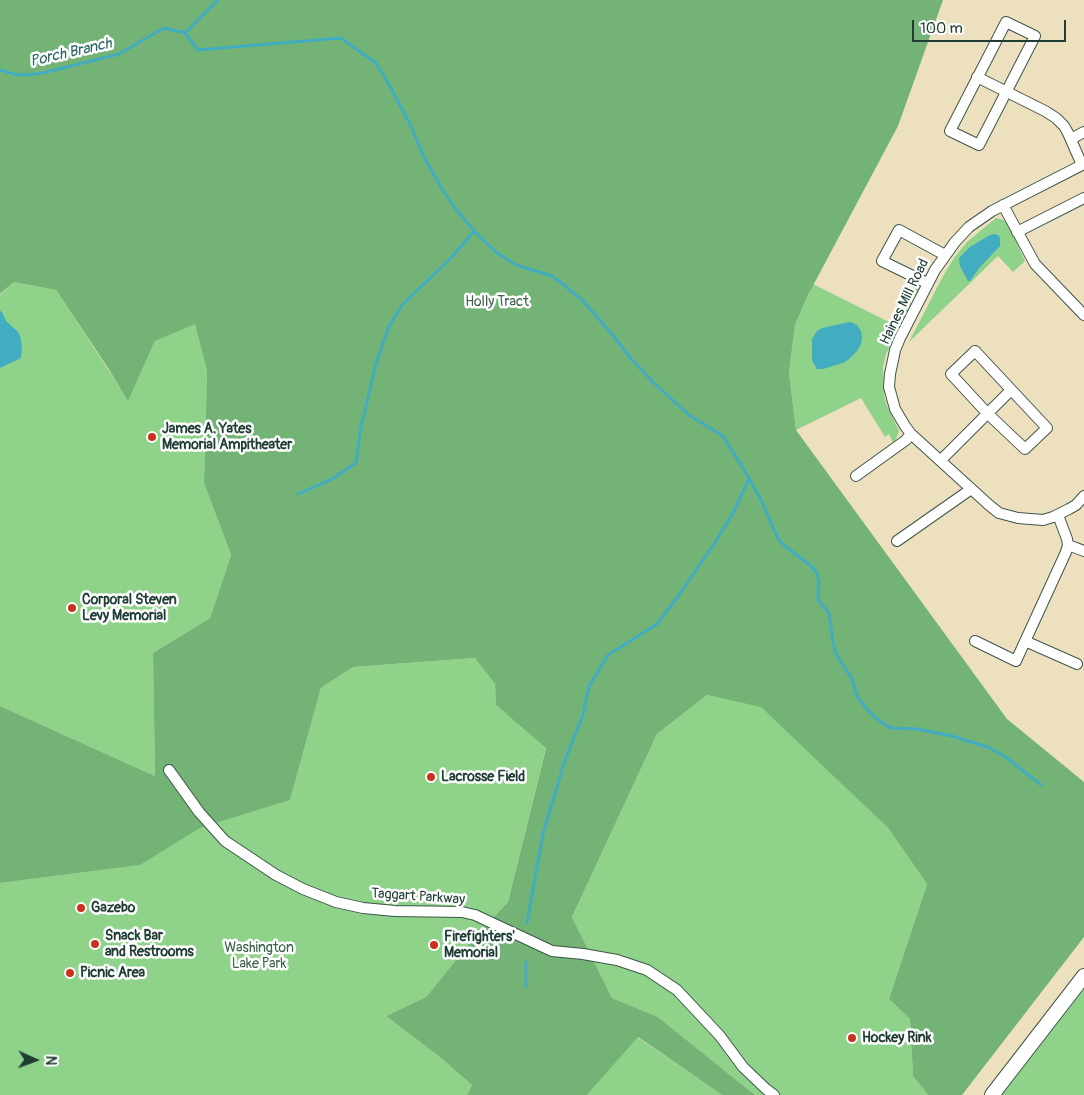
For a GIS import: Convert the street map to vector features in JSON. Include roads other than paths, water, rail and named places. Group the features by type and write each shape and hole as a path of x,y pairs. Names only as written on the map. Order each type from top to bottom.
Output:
{"main road":[{"path":"992,1095 1084,976"}],"street":[{"path":"1006,22 1034,36 979,145 950,131 977,77 1006,22"},
{"path":"977,77 1051,114 1064,126 1083,164"},
{"path":"1071,139 1084,132"},
{"name":"Haines Mill Road","path":"1083,164 1003,205 969,227 955,242 928,283 895,350 889,387 895,409 911,434 994,510 1004,515 1018,518 1048,519 1076,505 1084,496"},
{"path":"1017,232 1084,198"},
{"path":"1003,205 1035,264 1084,315"},
{"path":"928,283 882,261 899,230 945,255"},
{"path":"975,351 1011,390 1047,428 1025,449 950,374 975,351"},
{"path":"941,460 1011,390"},
{"path":"856,476 906,440 911,434"},
{"path":"897,541 970,488"},
{"path":"975,641 1016,661 1068,545 1058,514"},
{"path":"1068,545 1084,551"},
{"path":"1025,641 1077,664"},
{"name":"Taggart Parkway","path":"169,770 199,812 225,841 276,875 303,889 336,902 363,908 395,911 462,912 474,915 552,951 617,960 646,970 678,990 720,1036 743,1067 774,1095"}],"water":[{"path":"995,234 1000,238 1000,246 968,281 960,266 959,259 970,247"},
{"path":"0,310 6,321 19,333 22,350 19,359 0,368"},
{"path":"850,322 857,325 861,331 861,344 857,351 843,363 817,369 812,360 812,339 817,331 822,328"}],"waterway":[{"name":"Porch Branch","path":"185,33 218,0"},
{"name":"Porch Branch","path":"0,70 25,75 43,73 119,54 164,28 185,33"},
{"path":"185,33 198,50 341,38 376,63 409,122 426,161 441,187 455,208 477,234 496,252 516,265 552,276 563,284 583,301 632,360 654,383 689,415 723,436 762,502 778,539 817,573 819,582 818,597 829,613 836,654 852,679 857,696 871,714 892,728 917,729 952,736 990,748 1007,758 1041,785"},
{"path":"298,494 332,479 356,463 361,427 376,364 389,326 403,304 451,258 474,231"},
{"path":"527,923 543,834 564,763 583,715 589,686 608,655 657,624 714,544 733,513 749,479"},
{"path":"526,962 526,986"}],"place":[{"name":"James A. Yates Memorial Ampitheater","path":"152,437"},
{"name":"Corporal Steven Levy Memorial","path":"72,608"},
{"name":"Lacrosse Field","path":"431,777"},
{"name":"Gazebo","path":"81,908"},
{"name":"Snack Bar and Restrooms","path":"95,944"},
{"name":"Firefighters' Memorial","path":"434,945"},
{"name":"Picnic Area","path":"70,973"},
{"name":"Hockey Rink","path":"852,1038"}],"park label":[{"name":"Holly Tract","path":"497,302"},
{"name":"Washington Lake Park","path":"259,956"}]}
